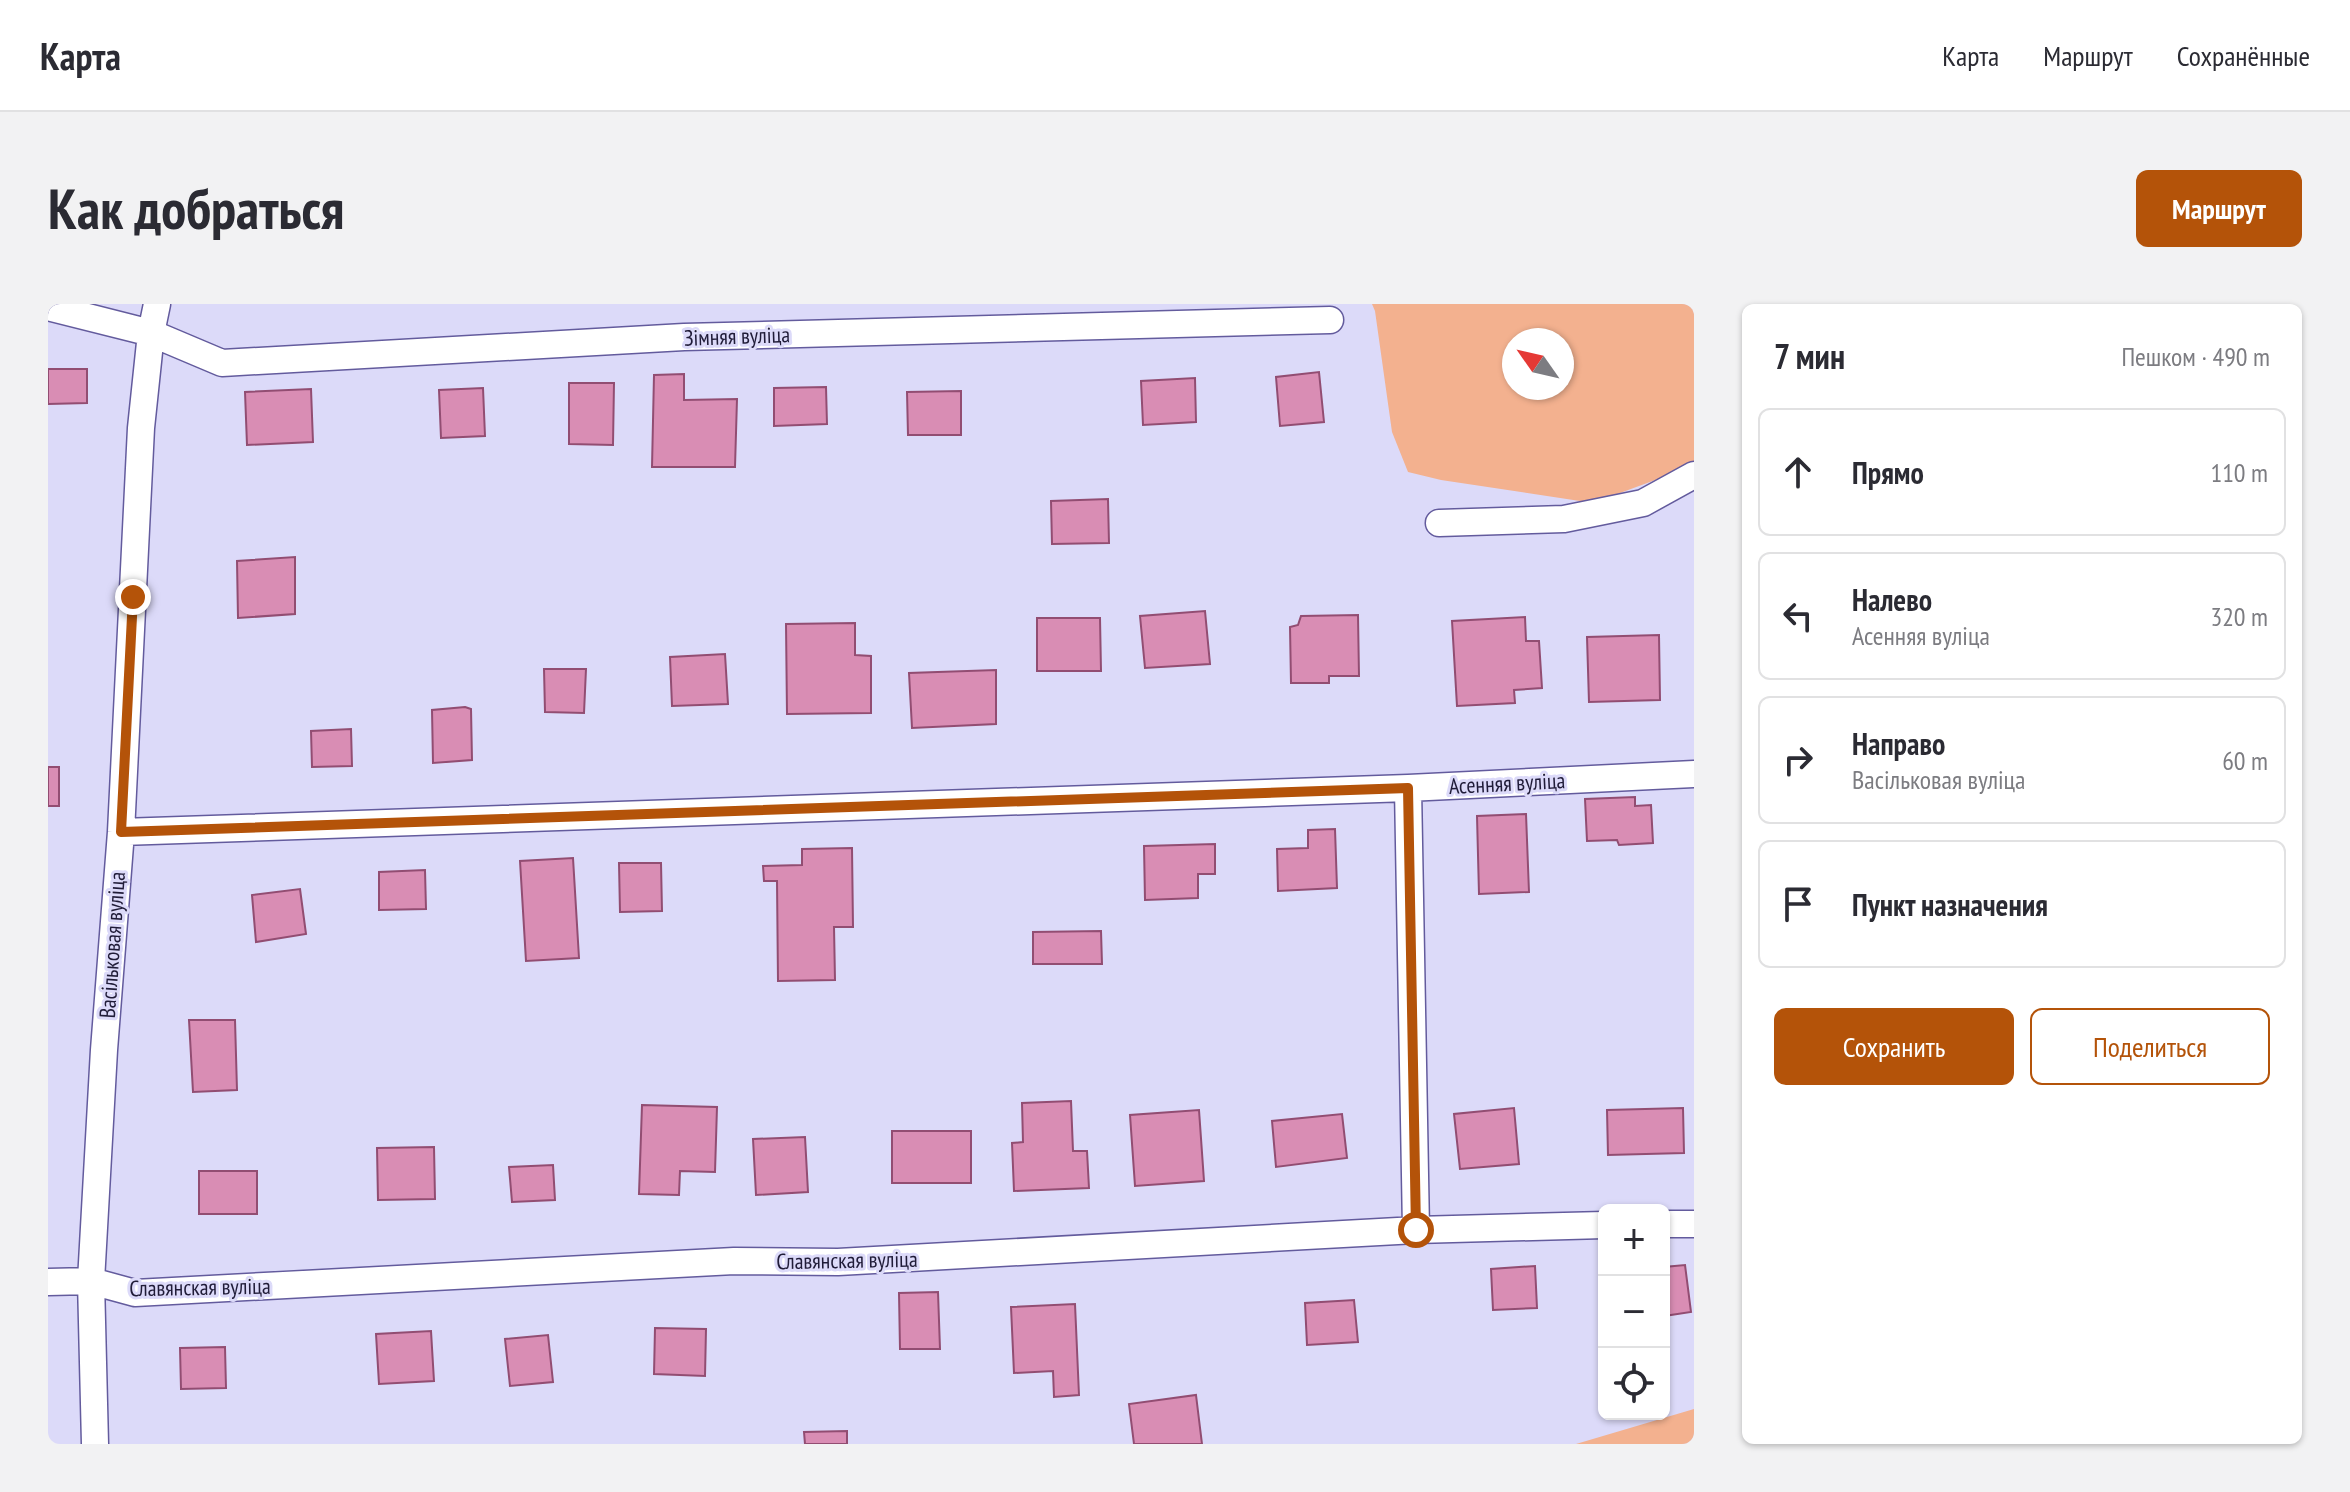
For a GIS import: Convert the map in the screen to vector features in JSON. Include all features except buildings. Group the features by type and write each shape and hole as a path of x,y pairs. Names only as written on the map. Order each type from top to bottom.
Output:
{"street":[{"name":"Васільковая вуліца","path":"95,1444 91,1281 104,1050 121,832 141,428 157,304"},
{"name":"Зімняя вуліца","path":"48,307 151,333 222,363 684,337 1330,320"},
{"path":"1439,523 1564,519 1643,503 1694,475"},
{"name":"Асенняя вуліца","path":"121,832 1408,788 1694,774"},
{"path":"1408,788 1416,1230"},
{"path":"1670,1224 1694,1224"},
{"name":"Славянская вуліца","path":"48,1282 91,1281 135,1293 734,1261 838,1262 1416,1230 1598,1225"}],"shaded area":[{"path":"1372,304 1694,304 1694,461 1685,469 1593,503 1441,480 1408,472 1392,432"},
{"path":"1694,1409 1694,1444 1576,1444 1657,1420 1670,1420 1670,1416"}],"route":[{"path":"133,597 121,832 1408,788 1416,1230"}]}
